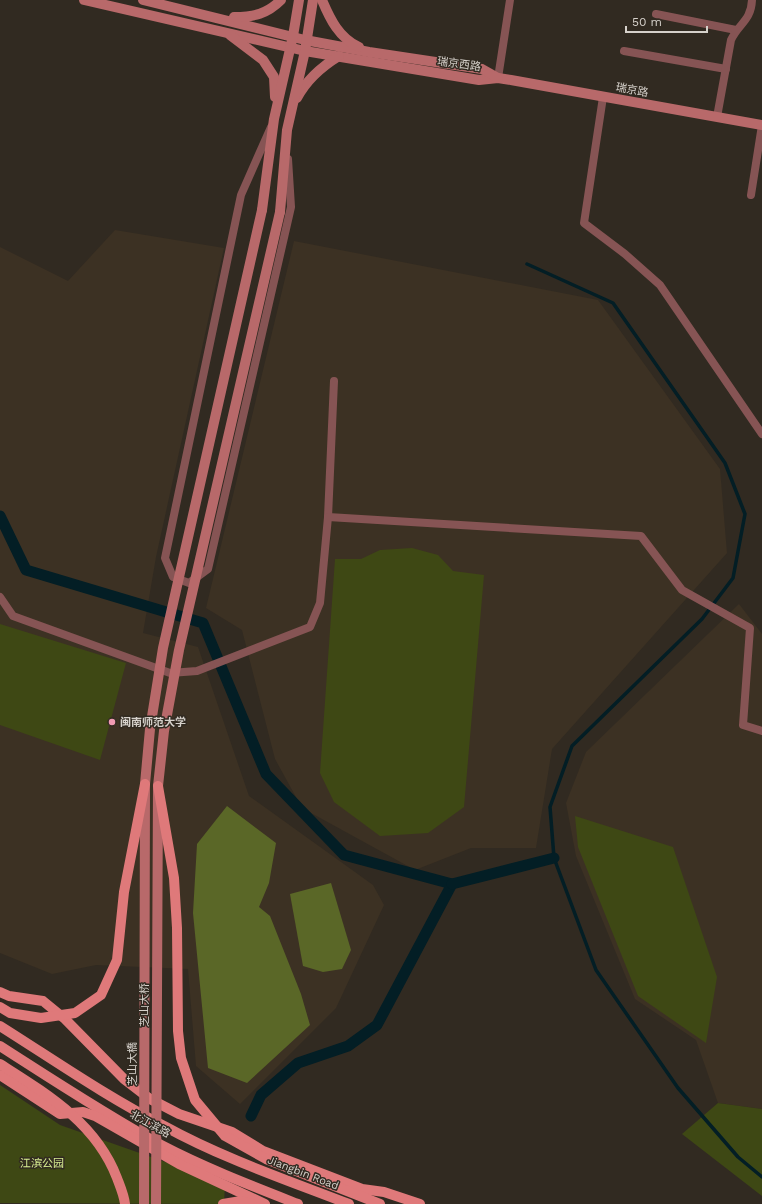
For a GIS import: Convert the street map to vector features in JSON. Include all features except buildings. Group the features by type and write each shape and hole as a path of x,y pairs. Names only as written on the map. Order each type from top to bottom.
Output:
{"main road":[{"path":"0,1007 10,1013 41,1018 75,1013 101,995 117,960 124,892 145,784"},
{"path":"158,786 174,878 177,928 178,1031 181,1058 195,1100 225,1136 266,1159 380,1204"},
{"path":"0,992 9,996 43,1001 65,1019 124,1079 150,1099 179,1114 232,1132 263,1151 362,1188 384,1192 420,1204"},
{"name":"Jiangbin Road","path":"0,1026 110,1096 164,1127 249,1165 349,1204"},
{"name":"北江滨路","path":"0,1046 101,1110 161,1144 239,1181 298,1204"},
{"path":"0,1064 53,1098 76,1118 96,1140 113,1167 125,1204"},
{"path":"0,1076 60,1114 83,1112 95,1116 180,1164 264,1204"},
{"path":"223,1204 241,1201 252,1204"}],"street":[{"name":"瑞京西路","path":"84,0 304,51 479,80 498,78"},
{"name":"瑞京西路","path":"143,0 305,40 369,52 482,68 498,78"},
{"path":"219,18 251,17 271,10 281,0"},
{"path":"286,130 291,207 208,569 189,583 172,577 165,558 241,195 275,114 293,36 299,0"},
{"path":"291,110 313,0"},
{"path":"322,0 332,23 349,42 369,52"},
{"path":"498,78 510,0"},
{"path":"717,117 731,40 736,30 748,19 752,0"},
{"path":"656,14 736,30"},
{"path":"227,33 263,60 274,77 275,114"},
{"path":"624,51 726,69"},
{"path":"291,110 302,89 320,68 339,56"},
{"name":"瑞京路","path":"498,78 762,125"},
{"path":"603,97 584,222 660,284 762,434"},
{"name":"芝山大桥","path":"156,1204 156,927 158,786 164,731 179,650 280,212 286,130 291,110"},
{"name":"芝山大橋","path":"144,1204 145,784 150,728 163,648 262,210 275,114"},
{"path":"751,195 762,125"},
{"path":"0,597 13,616 170,673 197,671 310,627 320,603 328,517 334,381"},
{"path":"328,517 641,536 682,590 750,628 743,725 762,731"}],"shaded area":[{"name":"闽南师范大学","path":"115,230 224,248 156,557 143,633 198,647 249,796 373,885 384,905 336,1008 240,1104 196,1066 188,969 96,965 52,974 0,953 0,247 68,281"},
{"path":"294,241 598,300 720,469 727,553 552,749 536,848 471,848 415,870 302,808 275,759 242,630 206,608"},
{"path":"739,604 762,634 762,1109 718,1103 696,1040 635,999 576,856 566,803 586,752"}],"green space":[{"path":"412,548 438,555 453,571 484,575 464,807 428,833 380,836 334,802 320,773 335,559 361,559 380,550"},
{"path":"0,624 126,663 100,760 0,725"},
{"path":"227,806 276,843 269,883 259,907 270,916 301,994 310,1025 247,1083 208,1068 193,913 197,844"},
{"path":"575,816 673,847 717,977 706,1043 638,996 578,847"},
{"path":"331,883 351,950 342,969 323,972 303,966 290,894"},
{"name":"江滨公园","path":"0,1085 60,1125 225,1183 224,1204 0,1203"},
{"path":"718,1103 762,1109 762,1196 682,1134"}],"waterway":[{"path":"527,264 613,303 725,463 745,514 733,578 702,619 572,746 550,807 554,858 596,970 678,1088 738,1157 762,1177"},
{"path":"0,516 26,570 203,623 266,774 344,855 452,884 377,1025 348,1046 298,1063 261,1095 251,1116"},
{"path":"452,884 554,858"}],"place":[{"name":"闽南师范大学","path":"112,722"}]}
